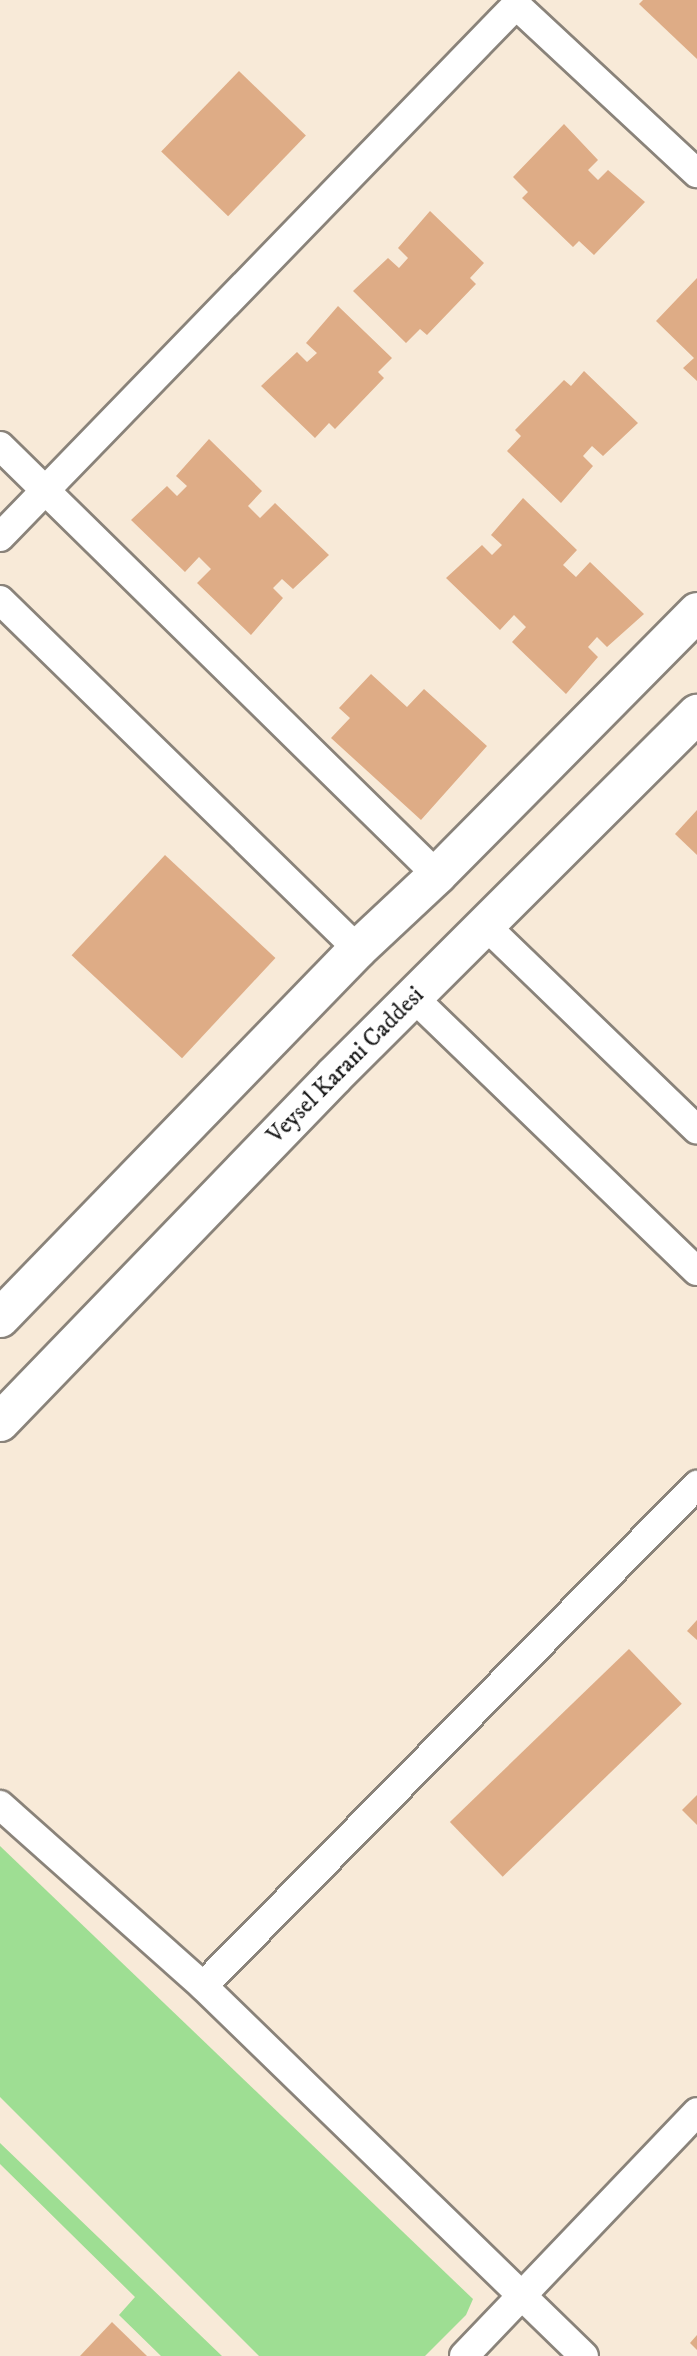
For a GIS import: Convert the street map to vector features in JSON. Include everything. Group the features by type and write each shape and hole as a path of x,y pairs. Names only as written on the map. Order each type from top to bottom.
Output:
{"main road":[{"path":"0,1318 358,949 438,875 697,611"},
{"name":"Veysel Karani Caddesi","path":"0,1422 414,998 697,715"}],"street":[{"path":"0,537 516,3 697,173"},
{"path":"0,446 438,875"},
{"path":"0,600 358,949"},
{"path":"486,926 697,1130"},
{"path":"414,998 697,1271"},
{"path":"203,1986 697,1485"},
{"path":"0,1805 203,1986 524,2294 584,2356"},
{"path":"464,2356 697,2112"}],"green space":[{"path":"0,1846 473,2299 466,2315 425,2356 259,2356 0,2097"},
{"path":"0,2143 222,2356 161,2356 119,2315 135,2297 0,2164"}],"building":[{"path":"643,0 697,0 697,59 639,4"},
{"path":"239,71 306,136 228,216 161,152"},
{"path":"564,124 598,160 588,170 598,180 608,170 645,202 594,255 579,241 573,247 522,198 528,192 513,177"},
{"path":"430,211 484,263 470,278 476,284 427,335 420,329 406,343 353,291 388,258 399,268 408,258 398,248"},
{"path":"697,278 697,381 683,368 694,358 656,321"},
{"path":"338,306 392,358 378,372 384,378 335,429 329,423 315,438 261,386 297,352 307,362 317,353 306,343"},
{"path":"584,371 638,423 603,456 592,446 583,456 593,466 561,503 507,451 521,436 515,430 564,380 571,386"},
{"path":"209,439 262,491 248,506 260,518 275,503 329,555 293,589 282,579 273,588 283,598 251,635 197,583 211,569 199,557 185,572 131,520 167,486 177,496 187,486 176,476"},
{"path":"523,498 577,550 563,565 576,577 590,562 644,614 607,647 597,637 588,647 598,657 566,694 512,642 526,627 514,615 500,630 446,578 482,545 492,555 502,545 491,535"},
{"path":"371,674 407,707 424,689 487,746 421,820 331,738 350,718 339,708"},
{"path":"697,810 697,855 675,834"},
{"path":"165,855 275,958 182,1058 72,955"},
{"path":"697,1620 697,1640 687,1631"},
{"path":"629,1649 682,1704 503,1877 450,1822"},
{"path":"697,1795 697,1825 682,1810"},
{"path":"112,2322 147,2356 80,2356"},
{"path":"697,2335 697,2350 690,2343"}]}
